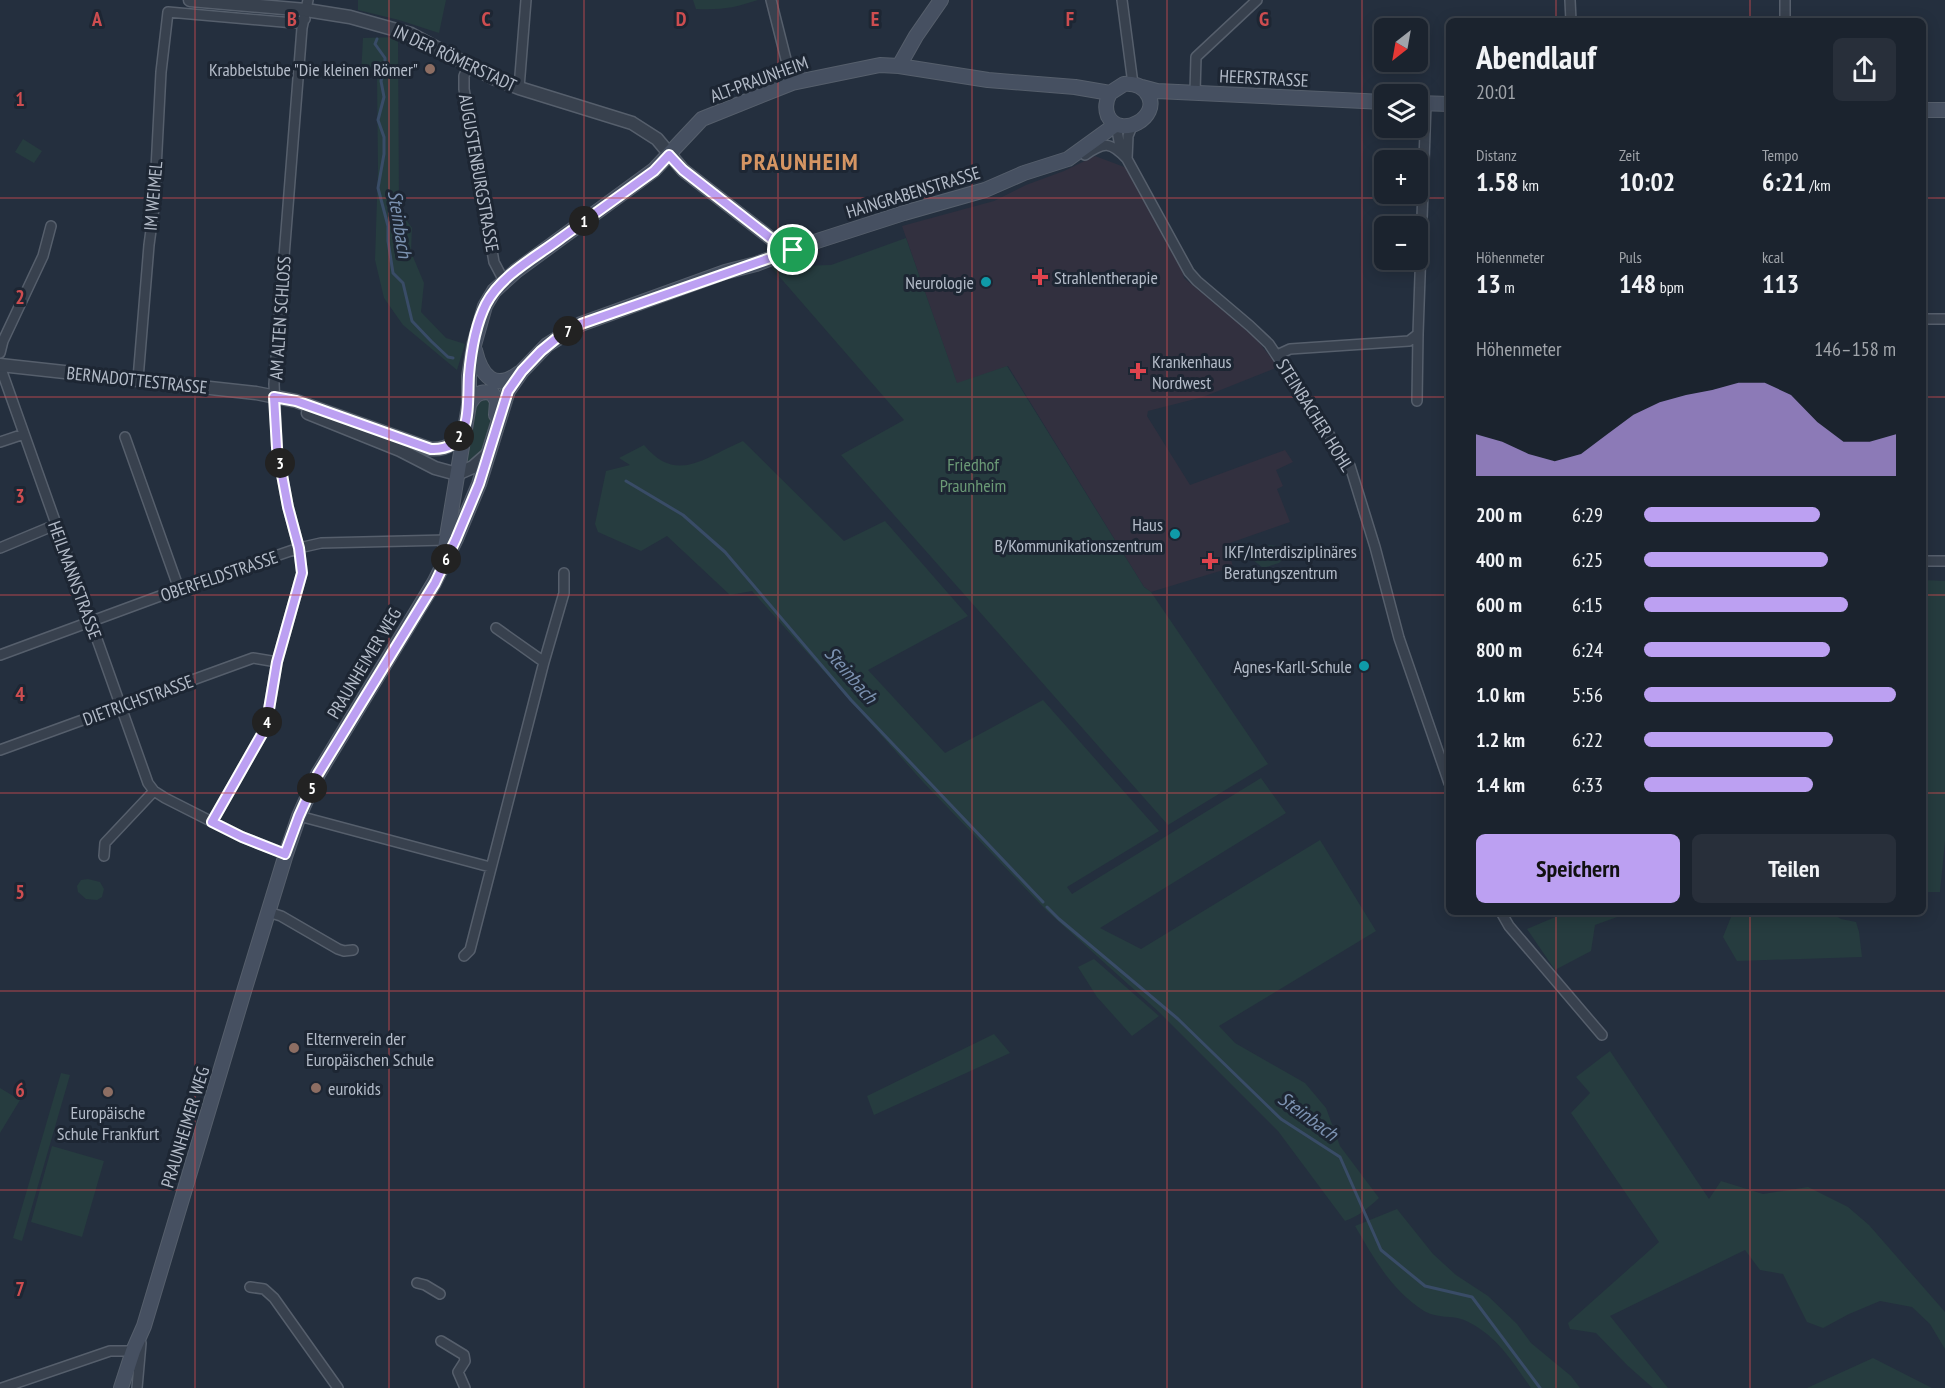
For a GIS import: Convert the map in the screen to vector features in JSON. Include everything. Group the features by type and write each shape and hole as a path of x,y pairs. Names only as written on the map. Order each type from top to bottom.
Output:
{"main road":[{"path":"941,0 899,66 977,79 1075,87 1110,93"},
{"name":"ALT-PRAUNHEIM","path":"474,345 485,306 494,291 504,281 654,171 702,119 792,82 880,65 899,66"},
{"path":"1151,107 1150,100 1137,85 1124,84 1110,93 1107,98 1107,112 1110,120 1122,127 1132,126 1143,119 1151,107 1171,96 1194,92"},
{"name":"HEERSTRASSE","path":"1137,85 1157,91 1374,102"},
{"path":"1428,103 1446,104"},
{"path":"1926,110 1945,110"},
{"name":"HAINGRABENSTRASSE","path":"522,371 548,345 581,324 662,294 904,213 985,190 1024,173 1068,159 1116,125"},
{"path":"474,345 477,358 489,378 500,382 509,381 522,371"},
{"name":"PRAUNHEIMER WEG","path":"442,568 469,405 469,376 474,345"},
{"name":"PRAUNHEIMER WEG","path":"121,1388 144,1326 285,854 299,816 318,774 442,568 469,510 508,391 522,371"},
{"path":"469,405 477,394 492,393 497,401 496,426"}],"street":[{"name":"IN DER RÖMERSTADT","path":"190,0 306,10 350,17 403,31 494,78 632,123 657,139 683,170 782,247 793,250"},
{"path":"519,88 526,0"},
{"path":"771,0 792,82"},
{"path":"1122,0 1137,85"},
{"path":"1194,92 1196,57 1257,0"},
{"path":"1570,0 1571,18"},
{"path":"1785,0 1785,18"},
{"name":"IN DER RÖMERSTADT","path":"168,12 294,23 306,10"},
{"name":"AM ALTEN SCHLOSS","path":"212,822 266,727 277,662 302,573 299,548 288,507 277,448 274,397 302,28 306,10"},
{"name":"IM WEIMEL","path":"138,379 154,208 161,72 168,12"},
{"name":"AUGUSTENBURGSTRASSE","path":"469,64 464,76 464,89 494,262 504,281"},
{"name":"STEINBACHER HOHL","path":"1116,125 1124,156 1189,272 1250,326 1277,354 1281,365 1350,465 1399,638 1446,774"},
{"path":"1068,159 1080,158 1103,144 1124,156 1132,126"},
{"path":"1417,401 1421,138"},
{"path":"0,352 43,256 51,226"},
{"path":"1926,319 1945,319"},
{"path":"1277,354 1290,349 1409,341 1418,334"},
{"name":"BERNADOTTESTRASSE","path":"0,365 138,379 274,397"},
{"name":"HEILMANNSTRASSE","path":"0,365 148,783 154,791"},
{"path":"274,397 296,401 431,449 447,447 456,441 465,427"},
{"path":"274,397 326,421 400,450 435,468 457,474 473,467 489,453"},
{"path":"0,442 24,434"},
{"path":"125,437 179,589"},
{"path":"0,548 55,525"},
{"name":"OBERFELDSTRASSE","path":"0,655 179,589 299,548 321,543 447,540"},
{"path":"1926,561 1945,561"},
{"path":"464,956 470,950 564,593 564,573"},
{"path":"496,628 544,663"},
{"name":"DIETRICHSTRASSE","path":"0,750 254,658 277,662"},
{"path":"104,856 105,843 154,791 242,837 285,854"},
{"path":"299,816 490,867"},
{"path":"268,912 281,916 338,949 353,950"},
{"path":"1503,915 1509,926 1602,1035"},
{"path":"417,1283 440,1294"},
{"path":"250,1287 264,1289 274,1298 338,1388"},
{"path":"137,1388 144,1326"},
{"path":"441,1341 464,1355 465,1361 458,1372 465,1388"},
{"path":"2,1388 110,1351 133,1351"}],"shaded area":[{"name":"Krankenhaus Nordwest","path":"1095,156 1127,168 1180,261 1184,278 1255,337 1278,367 1203,397 1148,411 1147,416 1190,485 1285,450 1293,462 1276,470 1283,486 1277,489 1290,522 1227,544 1233,567 1151,592 1144,587 1008,366 957,384 902,226 994,201"}],"green space":[{"path":"358,0 446,0 439,33 358,10"},
{"path":"693,0 758,0 728,8 696,9"},
{"path":"398,37 399,210 412,228 411,252 424,283 421,312 446,338 465,344 457,370 403,325 384,298 375,260 378,169 377,77 361,75 363,38"},
{"path":"23,139 42,151 34,163 15,152"},
{"name":"Friedhof Praunheim","path":"906,238 957,383 1007,366 1144,587 1151,592 1268,764 1168,825 841,455 904,420 771,267 831,265"},
{"path":"487,396 493,407 483,454 477,461 464,465 477,400"},
{"path":"743,441 844,541 885,521 968,616 868,670 945,753 1043,700 1159,831 1067,887 1072,894 1261,778 1286,813 1100,928 1141,949 1320,840 1376,931 1219,1026 1235,1043 1305,1083 1326,1108 1340,1146 1379,1198 1367,1208 1345,1221 1278,1131 1159,1012 1047,911 924,783 752,591 730,595 667,536 641,551 598,532 595,524 606,471 630,465 619,458 644,445 656,457 668,464 680,466 704,460"},
{"path":"1269,545 1277,546 1282,550 1283,559 1279,563 1263,568 1252,559"},
{"path":"1926,580 1945,581 1945,841 1940,892 1926,892"},
{"path":"81,880 100,882 104,889 102,897 97,900 86,899 78,892 77,886"},
{"path":"1560,915 1623,915 1595,925 1591,951 1555,970 1527,929"},
{"path":"1732,915 1835,915 1841,919 1856,922 1862,957 1737,961 1723,937"},
{"path":"1094,959 1159,1016 1132,1036 1097,997 1078,967"},
{"path":"994,1034 1010,1053 874,1115 867,1096"},
{"path":"1610,1051 1709,1199 1721,1181 1763,1194 1808,1187 1848,1207 1869,1225 1945,1312 1945,1349 1930,1324 1912,1307 1880,1301 1823,1328 1807,1322 1783,1274 1760,1270 1745,1250 1610,1316 1668,1388 1653,1388 1596,1333 1570,1329 1568,1323 1659,1242 1571,1113 1590,1093 1576,1077"},
{"path":"61,1073 70,1075 22,1241 13,1238"},
{"path":"0,1088 20,1100 0,1133"},
{"path":"52,1146 104,1161 82,1237 31,1222"},
{"path":"1397,1209 1433,1254 1456,1275 1488,1296 1517,1324 1531,1343 1571,1376 1580,1388 1531,1388 1502,1349 1485,1333 1464,1320 1424,1311 1402,1294 1384,1273 1355,1226"},
{"path":"1873,1358 1932,1388 1807,1388"}],"waterway":[{"name":"Steinbach","path":"377,39 375,44 385,58 381,81 384,97 378,120 384,137 384,154 378,188 388,226 393,273 403,283 412,321 448,357 453,358"},
{"name":"Steinbach","path":"626,481 683,515 725,552 851,700 1043,902"},
{"name":"Steinbach","path":"1047,907 1178,1019 1281,1119 1340,1157 1381,1250 1425,1286 1472,1297 1540,1388"}],"place":[{"name":"Krabbelstube \"Die kleinen Römer\"","path":"430,69"},
{"name":"Strahlentherapie","path":"1040,277"},
{"name":"Neurologie","path":"986,282"},
{"name":"Krankenhaus Nordwest","path":"1138,371"},
{"name":"Haus B/Kommunikationszentrum","path":"1175,534"},
{"name":"IKF/Interdisziplinäres Beratungszentrum","path":"1210,561"},
{"name":"Agnes-Karll-Schule","path":"1364,666"},
{"name":"Elternverein der Europäischen Schule","path":"294,1048"},
{"name":"eurokids","path":"316,1088"},
{"name":"Europäische Schule Frankfurt","path":"108,1092"}],"district":[{"name":"PRAUNHEIM","path":"800,161"}],"route":[{"path":"669,155 683,170 782,247 793,250 581,324 563,333 534,357 508,391 479,484 435,583 318,774 285,854 212,822 266,727 277,662 302,573 299,548 288,507 277,448 274,397 296,401 431,449 447,447 456,441 465,427 474,345 485,306 494,291 516,271 654,171 669,155"}]}
